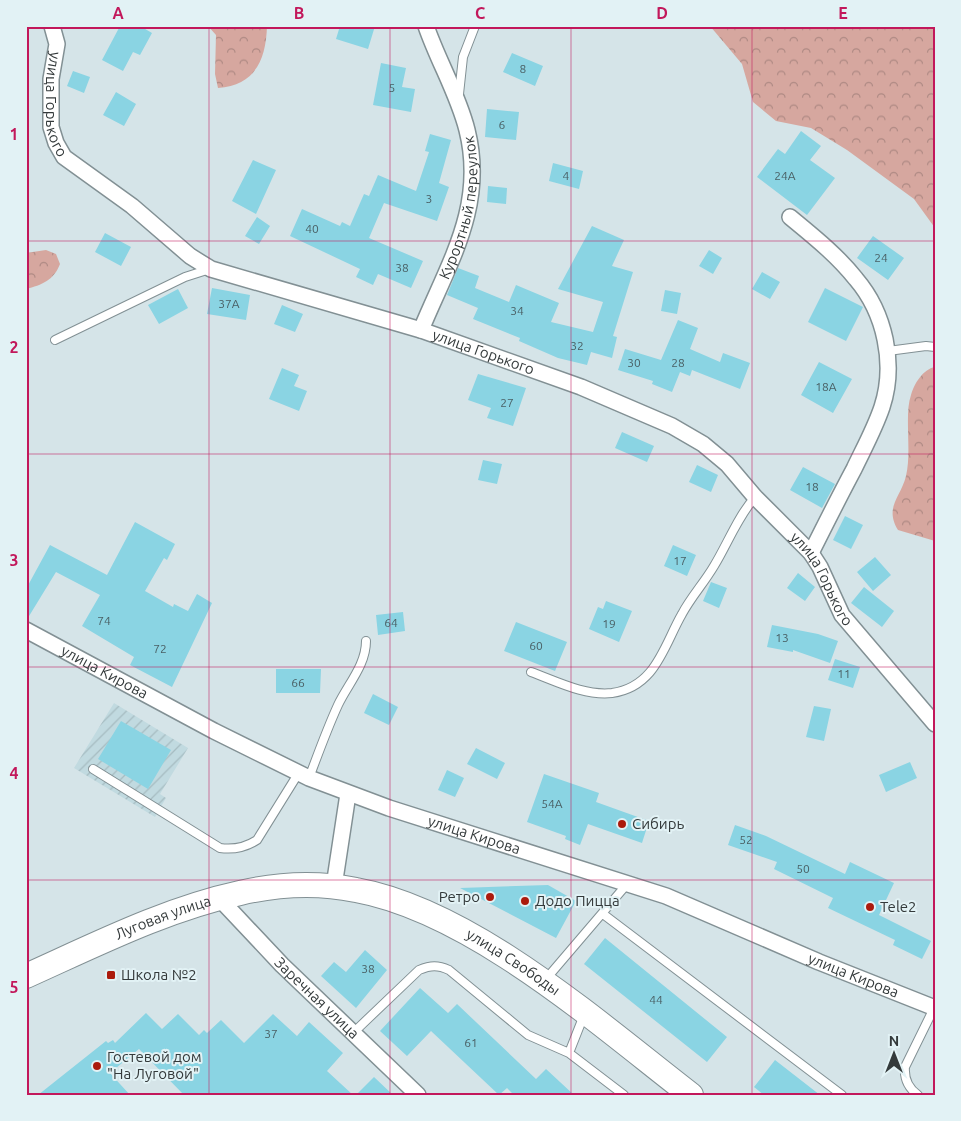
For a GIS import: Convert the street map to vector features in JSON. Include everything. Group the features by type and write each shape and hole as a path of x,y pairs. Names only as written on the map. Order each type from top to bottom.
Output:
{"main road":[{"name":"улица Свободы","path":"308,884 334,886 379,895 422,911 482,943 543,982 691,1095"},
{"name":"Луговая улица","path":"26,976 152,921 219,898 265,888 308,884"}],"street":[{"name":"улица Горького","path":"52,26 57,44 51,79 52,127 56,143 64,157 132,206 190,256 211,269 421,330 581,387 672,426 703,444 726,464 755,497 811,553 820,567 842,615 935,724"},
{"name":"Курортный переулок","path":"421,330 468,218 473,167 467,130 460,108 426,26"},
{"path":"790,216 833,253 857,279 869,296 881,324 888,351 887,386 877,422 811,553"},
{"name":"улица Кирова","path":"26,630 304,776 348,794 629,883 688,904 819,962 935,1008"},
{"path":"334,886 348,794"},
{"name":"Заречная улица","path":"219,898 282,966 418,1095"}],"lane":[{"path":"460,108 460,71 475,26"},
{"path":"55,340 185,277 211,269"},
{"path":"888,351 926,346 935,347"},
{"path":"530,672 583,691 600,693 625,690 637,682 651,671 665,651 681,615 714,566 743,512 755,497"},
{"path":"92,769 220,848 227,849 249,845 258,840 304,776 362,661 366,652 366,641"},
{"path":"543,982 629,883"},
{"path":"603,914 842,1095"},
{"path":"354,1033 419,970 430,965 440,966 449,970 528,1036 569,1053 624,1095"},
{"path":"918,1095 907,1083 904,1075 905,1067 935,1008"},
{"path":"569,1053 585,1013"}],"shaded area":[{"path":"114,703 188,748 160,794 166,798 155,817 74,768"}],"green space":[{"path":"208,26 267,26 261,60 250,76 231,86 218,88 215,74 216,35"},
{"path":"710,26 935,26 935,228 914,199 847,150 811,128 776,121 753,102 742,64"},
{"path":"46,250 56,254 60,264 57,270 47,281 26,289 26,253"},
{"path":"935,367 935,541 898,530 894,522 893,508 904,483 908,466 908,413 911,395 914,386 920,378 931,368"}],"building":[{"path":"120,26 140,26 152,33 140,55 133,52 123,71 102,60"},
{"path":"340,26 375,26 368,49 336,39"},
{"path":"512,53 543,66 535,86 503,72"},
{"path":"381,63 406,68 402,87 415,89 411,112 373,105"},
{"path":"73,71 90,77 84,93 67,86"},
{"path":"116,92 136,104 124,126 103,115"},
{"path":"487,109 519,112 516,140 485,137"},
{"path":"801,131 821,146 810,160 835,178 807,215 757,177 778,149 785,154"},
{"path":"430,134 451,140 439,183 449,187 437,221 384,203 369,238 423,261 411,288 378,274 373,285 356,277 360,269 290,236 302,209 340,226 342,222 350,226 364,194 369,196 378,175 416,191 429,152 425,151"},
{"path":"253,160 276,170 256,214 232,201"},
{"path":"553,163 583,171 579,189 549,181"},
{"path":"488,186 507,188 506,204 487,202"},
{"path":"257,217 270,226 259,244 245,236"},
{"path":"592,226 624,240 612,266 633,272 613,336 617,337 612,358 591,352 587,365 558,358 519,341 520,338 473,319 478,308 447,295 458,268 479,276 475,288 509,302 516,285 559,303 551,322 593,332 603,302 558,289"},
{"path":"105,233 131,247 121,266 95,252"},
{"path":"873,236 904,258 888,280 857,258"},
{"path":"709,250 722,258 713,274 699,266"},
{"path":"762,272 780,282 770,299 752,289"},
{"path":"212,288 250,295 246,320 207,314"},
{"path":"825,288 863,307 846,341 808,322"},
{"path":"178,289 188,308 159,324 148,305"},
{"path":"665,290 681,293 677,314 661,311"},
{"path":"282,305 303,314 295,332 274,324"},
{"path":"678,320 698,328 690,349 720,362 723,353 750,363 740,389 692,370 690,376 680,372 672,392 652,384 653,381 618,370 625,349 661,360"},
{"path":"819,362 852,379 833,413 801,395"},
{"path":"282,368 299,375 294,386 307,391 299,411 269,399"},
{"path":"478,374 526,388 513,426 487,418 491,408 468,400"},
{"path":"622,432 654,446 647,462 615,448"},
{"path":"483,460 502,464 497,484 478,480"},
{"path":"697,465 718,475 711,492 689,482"},
{"path":"803,467 835,484 822,508 790,490"},
{"path":"845,516 863,525 851,549 833,540"},
{"path":"135,522 175,544 167,560 164,558 145,591 173,607 174,604 188,611 197,594 212,603 172,687 130,665 134,657 82,626 100,595 56,572 26,621 26,589 50,545 107,575"},
{"path":"673,545 696,555 687,576 664,566"},
{"path":"875,557 891,575 873,591 857,572"},
{"path":"798,573 815,587 805,601 787,588"},
{"path":"711,582 727,588 719,608 703,601"},
{"path":"864,587 894,611 882,627 851,603"},
{"path":"606,601 632,611 619,642 589,629 598,607 603,609"},
{"path":"403,612 405,631 378,635 376,615"},
{"path":"516,622 567,642 555,671 504,651"},
{"path":"772,625 818,634 838,641 830,663 793,650 793,652 767,647"},
{"path":"835,659 860,667 853,688 828,680"},
{"path":"276,669 321,669 320,693 276,693"},
{"path":"373,694 398,707 389,725 364,713"},
{"path":"814,706 831,709 824,741 806,737"},
{"path":"121,721 171,750 148,789 98,759"},
{"path":"476,748 505,763 497,779 467,764"},
{"path":"910,762 917,778 886,792 879,775"},
{"path":"447,770 464,778 455,797 438,790"},
{"path":"544,774 599,793 596,802 649,821 642,843 588,824 580,845 565,839 566,836 527,822"},
{"path":"735,825 766,836 845,874 850,862 894,883 879,915 931,941 922,959 893,945 895,940 828,908 833,898 774,869 777,862 728,845"},
{"path":"548,885 576,901 556,938 460,888"},
{"path":"605,938 727,1037 707,1062 584,964"},
{"path":"365,950 387,970 356,1008 321,976 334,962 346,972"},
{"path":"420,988 448,1013 457,1004 536,1079 546,1069 574,1095 514,1095 507,1088 499,1095 431,1031 407,1056 380,1031"},
{"path":"146,1013 162,1029 178,1014 199,1035 204,1030 207,1033 221,1020 244,1043 273,1014 297,1036 309,1022 343,1053 327,1071 353,1095 184,1095 139,1049 110,1073 130,1095 38,1095 106,1041 108,1043 113,1040 115,1043"},
{"path":"775,1060 820,1095 764,1095 754,1087"},
{"path":"374,1077 393,1095 356,1095"}],"place":[{"name":"Сибирь","path":"622,824"},
{"name":"Ретро","path":"490,897"},
{"name":"Додо Пицца","path":"525,901"},
{"name":"Tele2","path":"870,907"},
{"name":"Школа №2","path":"111,975"},
{"name":"Гостевой дом \"На Луговой\"","path":"97,1066"}]}
